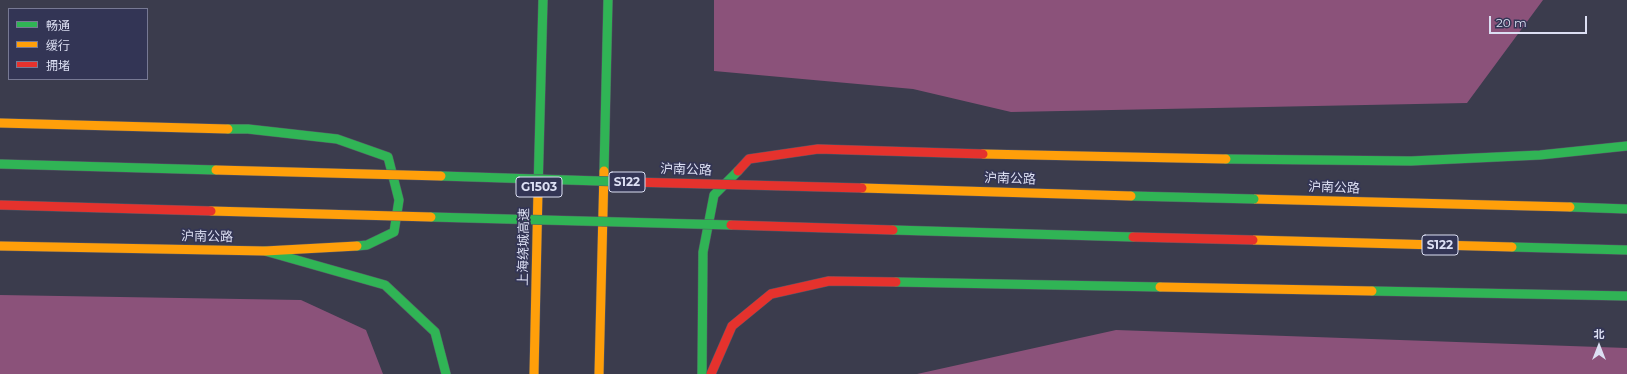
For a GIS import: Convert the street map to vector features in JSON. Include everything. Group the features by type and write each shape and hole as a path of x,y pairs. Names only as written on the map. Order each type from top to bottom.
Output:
{"main road":[{"name":"上海绕城高速","path":"534,374 544,0"},
{"path":"599,374 608,0"},
{"name":"沪南公路","path":"0,123 248,129 337,139 388,157 399,200 394,232 366,245 265,251 0,246"},
{"path":"702,374 703,252 714,195 749,159 818,149 1111,158 1411,160 1540,155 1627,146"},
{"name":"沪南公路","path":"0,164 1627,209"},
{"name":"沪南公路","path":"0,205 1627,250"},
{"path":"265,251 385,285 435,332 446,374"},
{"path":"711,374 732,326 771,294 829,281 1627,296"}],"shaded area":[{"path":"714,0 1543,0 1467,103 1011,112 913,89 714,71"},
{"path":"0,295 301,300 366,330 383,374 0,374"},
{"path":"1116,330 1627,348 1627,374 917,374"}],"traffic: fast":[{"path":"538,191 543,0"},
{"path":"604,171 608,0"},
{"path":"228,129 248,129 337,139 388,157 399,200 394,232 367,245 357,246"},
{"path":"1226,159 1411,161 1540,155 1627,146"},
{"path":"0,164 216,170"},
{"path":"702,374 703,252 714,195 738,171"},
{"path":"441,176 631,182"},
{"path":"1131,196 1254,199"},
{"path":"1570,207 1627,209"},
{"path":"431,217 731,225"},
{"path":"893,230 1133,237"},
{"path":"1512,247 1627,250"},
{"path":"265,251 385,285 435,332 446,374"},
{"path":"896,282 1160,287"},
{"path":"1372,291 1627,296"}],"traffic: slow":[{"path":"0,123 228,129"},
{"path":"983,154 1226,159"},
{"path":"216,170 441,176"},
{"path":"599,374 604,171"},
{"path":"862,188 1131,196"},
{"path":"534,374 538,191"},
{"path":"1254,199 1570,207"},
{"path":"211,211 431,217"},
{"path":"1253,240 1512,247"},
{"path":"0,246 265,251 357,246"},
{"path":"1160,287 1372,291"}],"traffic: jam":[{"path":"738,171 749,159 818,149 983,154"},
{"path":"631,182 862,188"},
{"path":"0,205 211,211"},
{"path":"731,225 893,230"},
{"path":"1133,237 1253,240"},
{"path":"711,374 732,326 771,294 829,281 896,282"}]}
